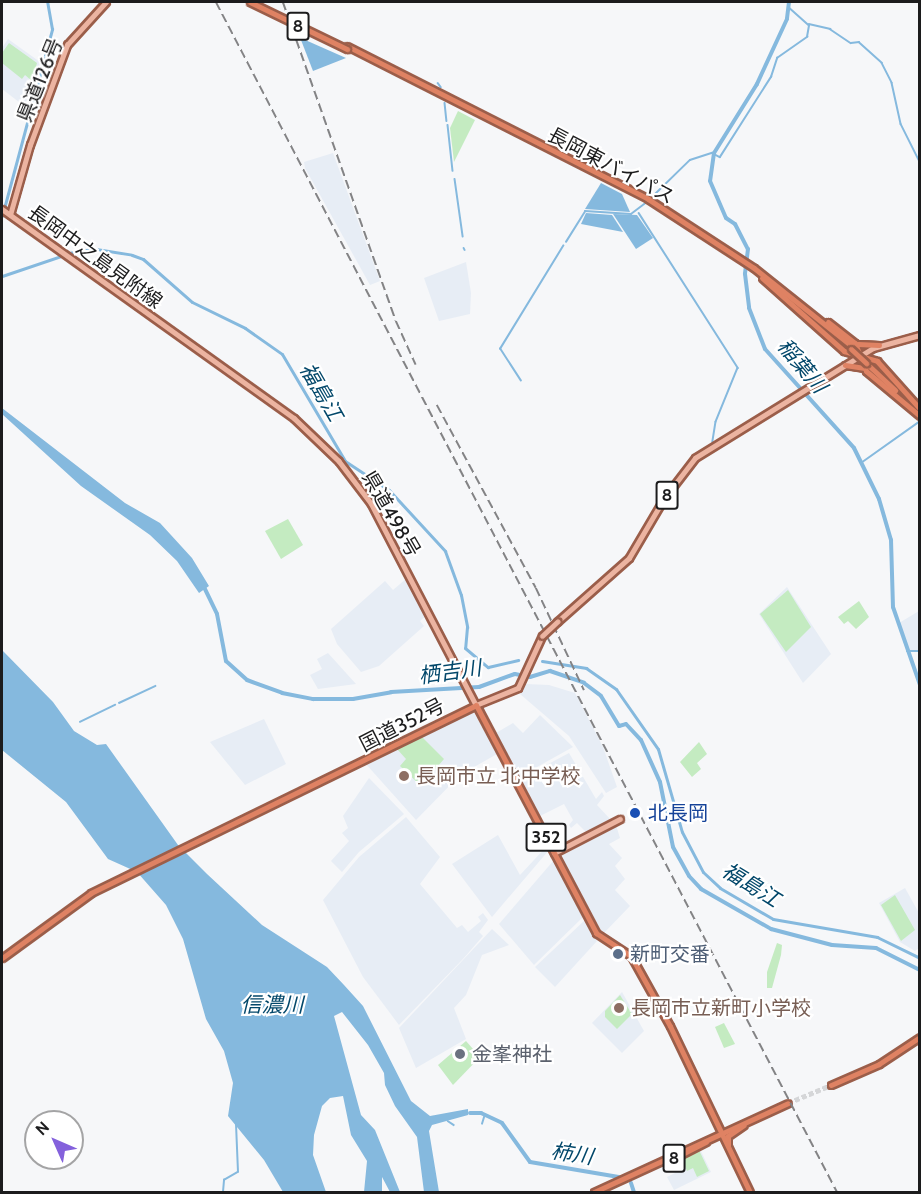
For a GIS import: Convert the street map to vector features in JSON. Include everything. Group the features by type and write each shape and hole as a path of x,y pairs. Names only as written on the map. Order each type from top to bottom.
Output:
{"highway":[{"name":"長岡東バイパス","path":"250,2 347,47"},
{"name":"長岡東バイパス","path":"256,2 649,201 731,252 853,346"},
{"name":"長岡東バイパス","path":"649,201 777,285 853,346 920,413"},
{"path":"758,273 844,351 848,358 844,365"},
{"path":"853,346 879,345"},
{"path":"879,345 873,353 877,362 920,413"},
{"path":"853,346 866,371"},
{"path":"844,351 877,362"},
{"path":"844,365 855,364 920,413"},
{"name":"国道352号","path":"2,958 79,900 476,705"},
{"name":"352","path":"476,705 599,937 631,956 721,1133"},
{"path":"831,1086 879,1064 920,1039"},
{"name":"8","path":"594,1192 721,1133 789,1104 744,1125 721,1133 601,1192"},
{"path":"729,1150 728,1136 744,1125"},
{"path":"721,1133 750,1192"}],"main road":[{"name":"県道126号","path":"5,211 67,45 106,2"},
{"name":"長岡中之島見附線","path":"5,211 171,330"},
{"name":"県道498号","path":"171,330 303,425 356,480 476,705"},
{"name":"8","path":"476,705 509,694 523,683 542,636 629,558 691,461 879,345 920,334"},
{"path":"554,853 620,819"}],"shaded area":[{"path":"8,39 40,62 28,109 2,89 2,48"},
{"path":"333,153 380,281 370,285 305,168 304,162"},
{"path":"466,262 471,293 470,314 439,321 424,278"},
{"path":"407,578 427,615 420,621 424,626 379,666 361,672 337,644 331,629 385,581 393,590"},
{"path":"787,587 831,654 803,683 759,614"},
{"path":"919,611 919,650 908,650 899,623"},
{"path":"328,653 356,684 318,689 310,675 322,669 317,659"},
{"path":"526,684 549,685 575,693 603,747 617,787 606,793 569,736 520,694"},
{"path":"472,709 497,754 460,775 416,820 365,763"},
{"path":"540,715 573,747 519,777 496,733 513,723 523,733"},
{"path":"264,719 286,764 245,785 210,742"},
{"path":"569,753 596,799 602,792 604,796 597,805 611,820 586,832 577,823 571,828 569,825 573,820 564,804 540,816 520,779"},
{"path":"369,778 404,814 359,852 342,872 331,861 349,841 342,833 348,828 343,816"},
{"path":"406,817 440,857 420,884 457,928 462,925 468,932 481,921 478,917 483,913 488,920 479,932 483,936 399,1025 363,977 323,900 359,857"},
{"path":"616,825 620,838 609,844 622,858 615,866 625,879 615,890 630,906 603,934 560,857"},
{"path":"498,835 520,875 547,846 549,850 492,917 452,864"},
{"path":"554,860 583,917 534,965 499,924"},
{"path":"905,888 919,913 919,948 915,951 900,942 879,903"},
{"path":"585,920 597,941 555,987 535,967"},
{"path":"492,929 509,945 482,955 466,995 454,1008 466,1039 416,1068 399,1028"},
{"name":"長岡市立新町小学校","path":"622,992 644,1031 622,1053 592,1023"},
{"path":"699,1147 711,1172 674,1190 667,1177 675,1173 669,1163"}],"green space":[{"path":"9,43 37,63 32,81 25,75 22,79 2,63 2,53"},
{"path":"458,111 475,120 454,162 450,128"},
{"path":"288,519 303,545 281,559 265,531"},
{"path":"788,590 811,627 786,652 760,614"},
{"path":"859,601 869,617 856,629 848,621 844,624 838,617"},
{"path":"421,736 444,759 421,786 400,766 406,759 397,749"},
{"path":"699,742 707,754 697,763 701,769 692,777 680,762"},
{"path":"895,895 915,930 901,941 881,905"},
{"path":"777,943 782,945 781,955 772,988 767,988 767,972"},
{"path":"620,995 632,1014 617,1029 605,1017 605,1011"},
{"path":"724,1023 735,1044 724,1048 715,1027"},
{"path":"466,1041 480,1057 453,1085 438,1065"},
{"path":"699,1150 709,1171 697,1177 693,1168 687,1171 682,1159"}],"water":[{"path":"303,39 346,58 313,71 301,40"},
{"path":"601,183 622,194 630,212 585,209"},
{"path":"586,213 612,215 623,232 581,224"},
{"path":"613,214 637,215 653,238 636,249"},
{"path":"2,408 125,503 160,523 192,558 209,586 199,593 177,561 150,535 81,486 2,414"},
{"name":"信濃川","path":"2,650 53,702 74,731 97,745 106,744 178,845 207,874 262,925 327,967 344,985 363,1006 411,1101 430,1116 468,1109 468,1115 432,1125 429,1131 439,1192 424,1192 417,1137 395,1106 385,1085 384,1073 368,1045 342,1012 334,1016 361,1115 375,1130 400,1192 390,1192 382,1177 382,1192 364,1192 367,1161 351,1135 343,1096 330,1098 322,1106 314,1135 313,1155 326,1192 283,1192 264,1160 228,1116 233,1083 224,1051 206,1019 183,939 166,905 137,872 108,859 66,802 2,750"}],"waterway":[{"name":"福島江","path":"2,216 52,29 47,2"},
{"name":"稲葉川","path":"789,2 787,19 757,84 714,153 710,181 726,218 735,224 748,249 745,274 749,308 765,349 854,448 879,499 891,540 893,607 920,685"},
{"path":"651,198 690,160 712,153 720,157 771,77 777,58 807,37 809,26 789,8"},
{"path":"809,24 830,29 851,43 859,42 882,63 892,83 901,124 920,162"},
{"path":"438,83 441,87"},
{"path":"445,103 447,121"},
{"path":"448,125 453,171"},
{"path":"455,179 463,236"},
{"path":"566,242 585,211 631,214 648,201"},
{"path":"639,213 738,368 716,422 713,442"},
{"path":"521,381 500,349 563,246"},
{"name":"福島江","path":"2,276 76,251 96,249 132,255 143,259 192,302 245,328 282,354 345,461 389,490 445,551 461,595 467,627 465,648 488,667 518,660"},
{"path":"861,463 919,422"},
{"name":"栖吉川","path":"203,585 217,614 226,661 247,680 282,693 313,699 353,699 391,692 479,687 515,674 530,677 550,671 584,683 601,696 619,726 626,724 641,740 660,782 673,847 689,876 701,889 771,929 832,945 876,948 920,970"},
{"path":"907,651 920,651"},
{"name":"福島江","path":"542,661 586,668 616,689 658,749 682,832 703,872 720,888 773,919 877,937 920,958"},
{"path":"119,703 155,686"},
{"path":"80,722 115,705"},
{"name":"柿川","path":"470,1113 481,1113 502,1123 530,1162 619,1177"},
{"path":"482,1124 485,1114"},
{"path":"448,1121 454,1125"},
{"path":"223,1192 224,1180 238,1172 236,1125"},
{"name":"柿川","path":"631,1183 634,1192"}],"tunnel":[{"path":"788,1103 831,1085"}],"railway":[{"path":"216,2 837,1192"},
{"path":"283,2 396,321 416,365"},
{"path":"437,405 536,588 584,690"}],"place":[{"name":"長岡市立 北中学校","path":"404,776"},
{"name":"北長岡","path":"635,813"},
{"name":"新町交番","path":"618,954"},
{"name":"長岡市立新町小学校","path":"619,1008"},
{"name":"金峯神社","path":"460,1054"}]}
